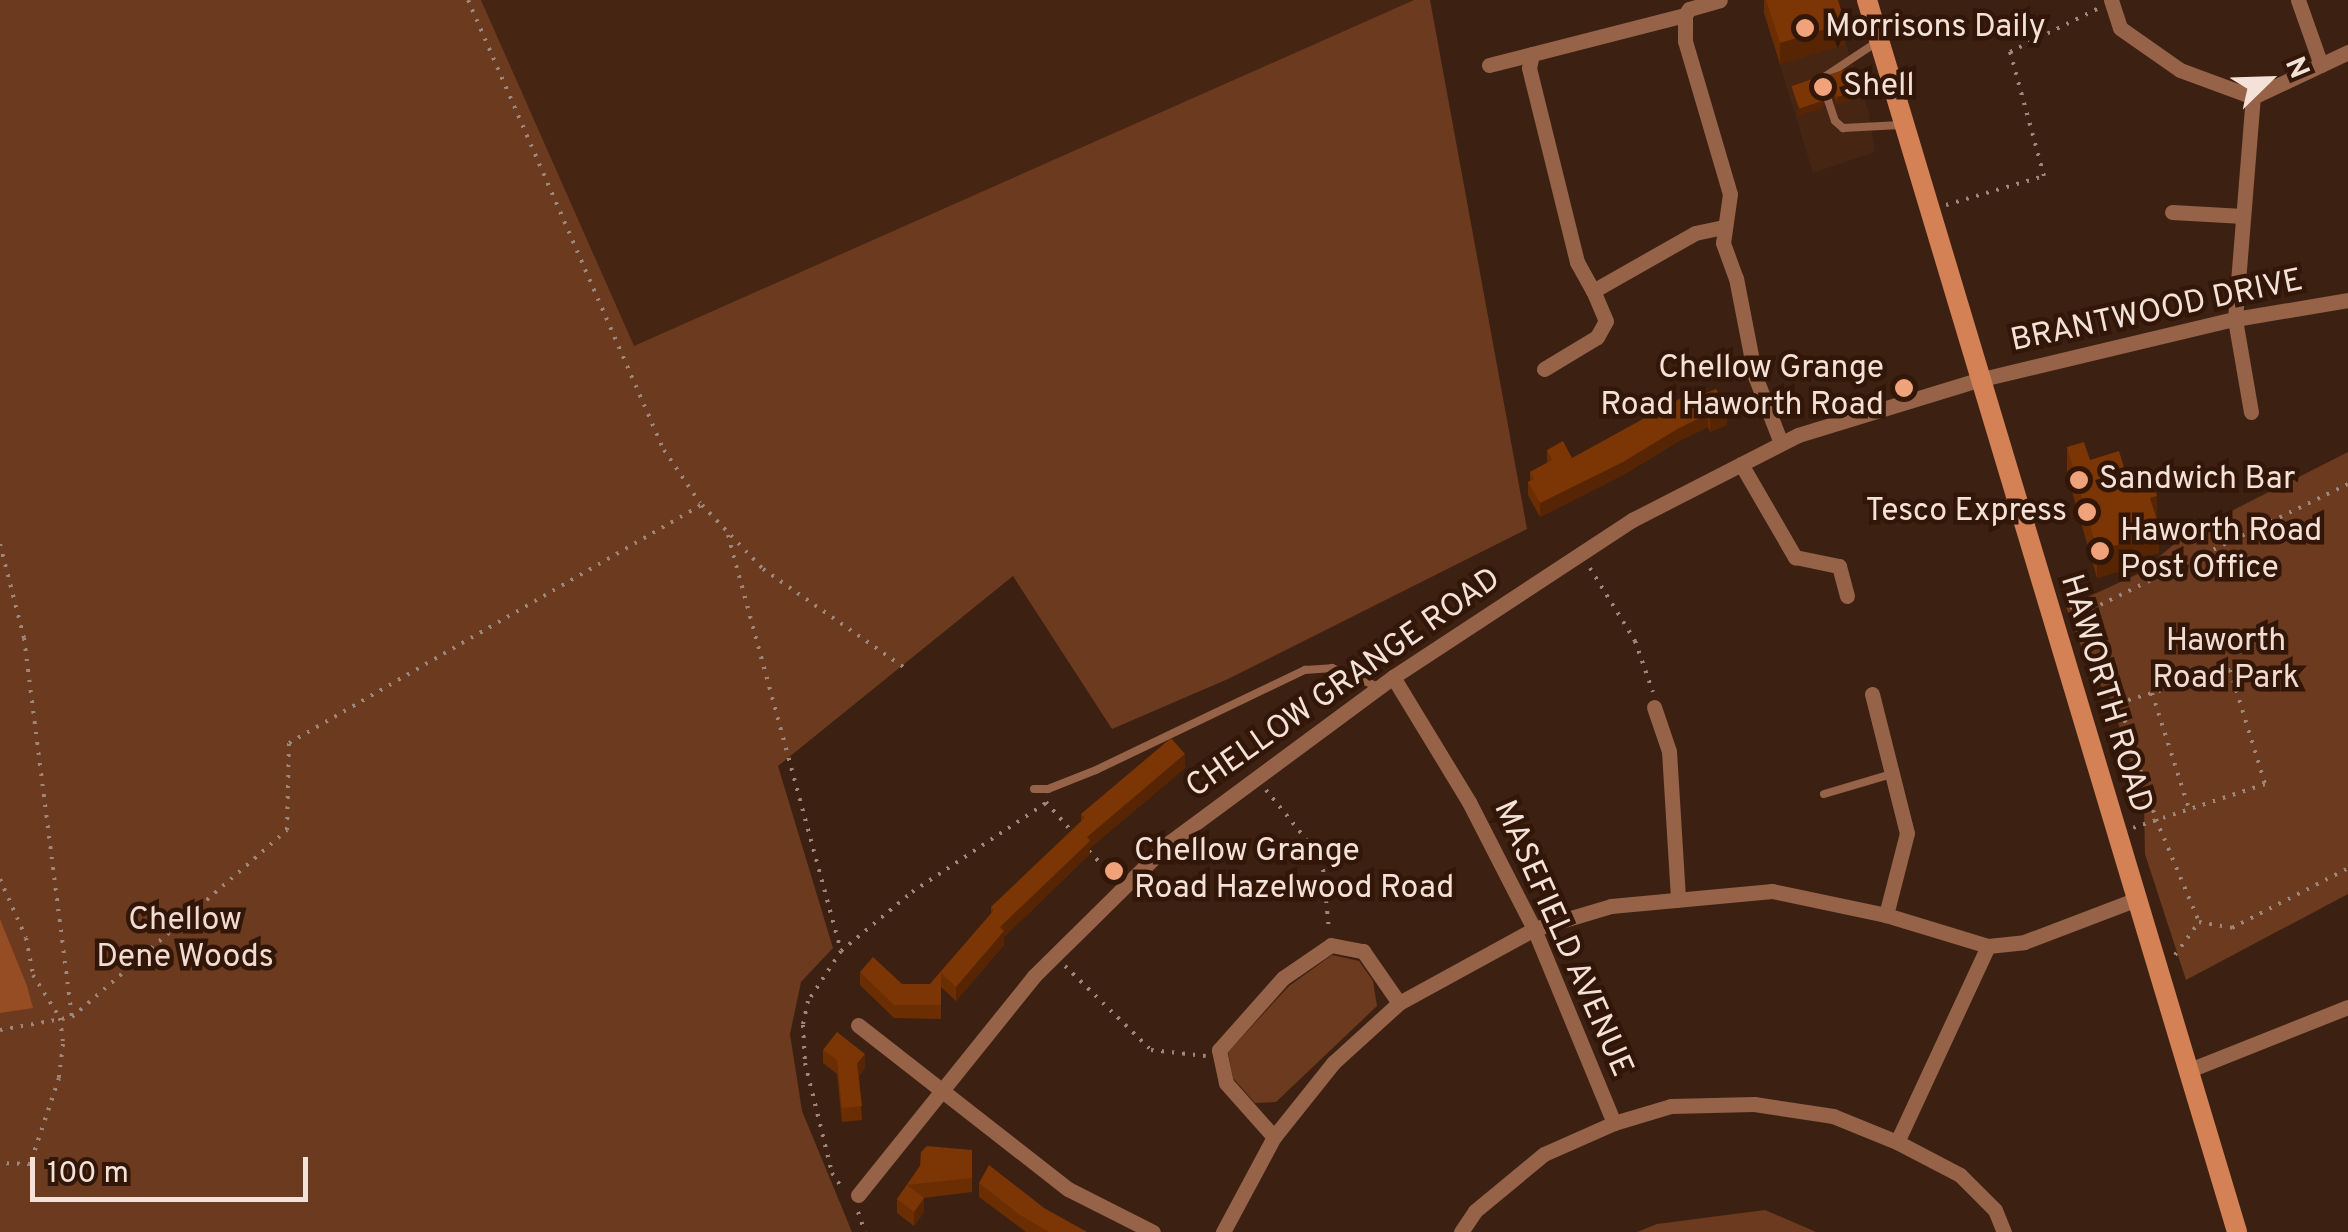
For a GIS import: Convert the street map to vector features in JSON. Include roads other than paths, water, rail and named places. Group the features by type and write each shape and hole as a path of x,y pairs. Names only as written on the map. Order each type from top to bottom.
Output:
{"main road":[{"name":"HAWORTH ROAD","path":"1867,0 2237,1232"}],"street":[{"path":"1489,65 1684,15 1689,9 1720,0"},
{"path":"2298,0 2320,64"},
{"path":"2112,1 2120,28 2180,70 2253,96 2348,52"},
{"path":"1684,15 1685,41 1730,194 1723,227 1749,354 1781,443"},
{"path":"1532,54 1529,68 1577,262 1606,321 1598,338 1544,369"},
{"path":"2251,412 2235,319 2253,96"},
{"path":"2172,212 2244,216"},
{"path":"1593,291 1695,233 1723,227"},
{"name":"BRANTWOOD DRIVE","path":"1978,380 2235,319 2348,300"},
{"name":"CHELLOW GRANGE ROAD","path":"858,1195 1054,956 1170,842 1393,676 1632,520 1781,443 1978,380"},
{"path":"1741,464 1794,557 1839,566 1848,596"},
{"name":"MASEFIELD AVENUE","path":"1393,676 1470,802 1534,929 1614,1123"},
{"path":"1872,694 1907,833 1886,914"},
{"path":"1654,706 1669,751 1678,900"},
{"path":"1222,1232 1274,1137 1334,1063 1399,1004 1534,929 1611,906 1772,891 1886,914 1988,946 2024,942 2137,899"},
{"path":"1274,1137 1226,1083 1220,1050 1283,978 1331,945 1364,952 1399,1004"},
{"path":"1896,1142 1988,946"},
{"path":"2187,1072 2348,1007"},
{"path":"858,1025 1068,1189 1153,1232"},
{"path":"1461,1232 1475,1211 1544,1154 1614,1123 1671,1106 1754,1104 1833,1116 1896,1142 1960,1176 1995,1210 2004,1232"}],"lane":[{"path":"1879,40 1821,79 1835,120 1843,128 1905,125"},
{"path":"1034,789 1096,770 1305,670 1332,668 1379,687"},
{"path":"1824,794 1892,774"}],"place":[{"name":"Morrisons Daily","path":"1805,28"},
{"name":"Shell","path":"1823,87"},
{"name":"Chellow Grange Road Haworth Road","path":"1904,388"},
{"name":"Sandwich Bar","path":"2079,480"},
{"name":"Tesco Express","path":"2087,512"},
{"name":"Haworth Road Post Office","path":"2100,551"},
{"name":"Chellow Grange Road Hazelwood Road","path":"1114,871"}],"park label":[{"name":"Haworth Road Park","path":"2226,662"},
{"name":"Chellow Dene Woods","path":"185,940"}]}
